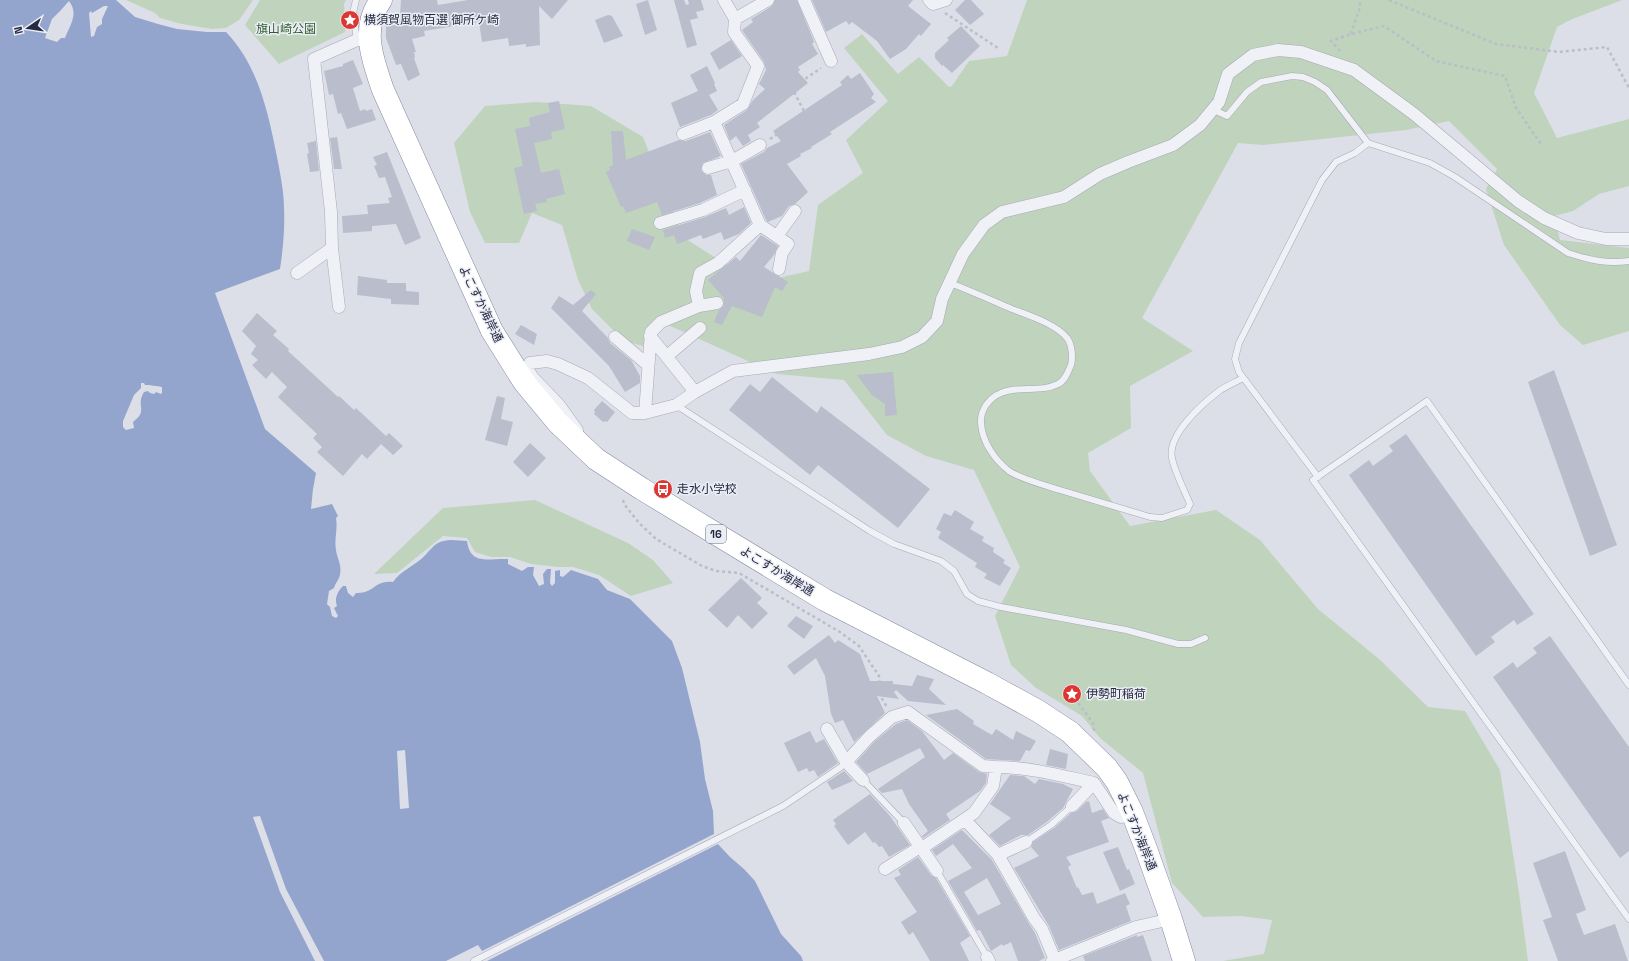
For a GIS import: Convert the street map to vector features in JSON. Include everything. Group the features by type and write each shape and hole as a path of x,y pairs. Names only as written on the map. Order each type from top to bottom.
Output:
{"highway":[{"name":"よこすか海岸通","path":"381,0 363,40 383,90 492,331 524,382 558,423 596,459 642,489 825,600 988,683 1038,711 1070,732 1107,768 1117,782 1132,812 1171,919 1184,961"}],"street":[{"path":"683,134 714,122 743,104 758,66 734,32 735,19 724,0"},
{"path":"735,19 768,0"},
{"path":"804,0 831,62"},
{"path":"931,2 946,0"},
{"path":"339,307 314,59 363,40"},
{"path":"596,459 559,405 533,378 528,370 530,363 547,361 558,364 588,378 632,413 645,413 676,405 694,392 733,371 869,354 902,348 922,337 937,321 942,299 963,254 984,225 1002,212 1064,197 1100,174 1173,145 1200,125 1219,102 1228,74 1253,55 1278,50 1301,52 1354,70 1414,114 1518,201 1544,218 1578,232 1606,239 1629,239"},
{"path":"714,122 760,225 788,244 782,253 780,269"},
{"path":"708,168 732,161 760,145"},
{"path":"660,223 703,210 745,190"},
{"path":"777,236 795,210"},
{"path":"699,306 696,291 700,273 718,263 760,225"},
{"path":"297,273 332,248"},
{"path":"645,413 651,332 661,322 699,306 717,303"},
{"path":"667,356 700,328"},
{"path":"650,336 694,392"},
{"path":"615,337 648,365"},
{"path":"846,762 870,736 892,716 908,712 983,766 1009,767 1043,772 1094,783 1114,813 1121,817 1132,812"},
{"path":"827,729 846,762 863,780"},
{"path":"886,869 974,813 992,786 996,767"},
{"path":"1072,806 1094,783"},
{"path":"965,820 998,855 1034,918 1042,929 1054,960 1080,955 1136,926 1171,919"},
{"path":"904,823 937,871"},
{"path":"998,855 1026,842"}],"lane":[{"path":"356,0 353,13 363,40"},
{"path":"1212,110 1227,116 1247,92 1260,82 1292,76 1303,77 1315,82 1327,90 1368,143 1430,163 1449,173 1568,253 1588,259 1614,263 1629,261"},
{"path":"1318,477 1239,372 1236,359 1239,343 1322,180 1336,162 1355,153 1368,143"},
{"path":"950,283 1044,322 1068,339 1072,362 1067,375 1059,384 1046,388 1012,389 1000,393 985,405 980,418 981,431 988,446 998,460 1010,471 1041,484 1150,517 1162,518 1187,510 1190,504 1172,459 1172,447 1176,437 1194,412 1220,390 1244,378"},
{"path":"1629,685 1427,401 1313,480 1629,919"},
{"path":"676,405 870,531 894,544 941,561 954,572 967,594 978,601 1001,607 1126,630 1178,644 1191,644 1205,638"},
{"path":"474,961 783,806 841,767 846,762"},
{"path":"863,780 904,823"},
{"path":"1026,842 1052,826 1072,806"},
{"path":"937,871 988,959"}],"path":[{"path":"1351,34 1360,7 1360,0"},
{"path":"1389,0 1496,44 1560,52 1607,47 1629,88"},
{"path":"931,2 998,48"},
{"path":"1354,70 1331,40 1384,26 1436,61 1505,76 1516,108 1541,144"},
{"path":"760,145 806,115 792,88 831,62"},
{"path":"623,500 629,511 656,539 702,566 716,571 739,573 840,632 859,646 879,676 881,697 892,716"}],"green space":[{"path":"126,0 253,0 239,20 226,28 212,29 182,24 160,18 155,13"},
{"name":"旗山崎公園","path":"260,0 346,0 344,4 345,32 279,64 245,25"},
{"path":"1027,0 1622,0 1570,20 1557,27 1534,93 1557,138 1629,119 1629,186 1599,194 1573,211 1554,216 1560,240 1629,248 1629,331 1583,345 1560,325 1504,245 1486,189 1497,169 1449,121 1406,130 1313,140 1263,145 1238,143 1142,318 1193,351 1130,386 1131,428 1088,453 1090,471 1130,526 1216,510 1260,540 1318,609 1379,659 1428,707 1465,711 1500,770 1528,961 1223,961 1264,954 1272,920 1241,916 1203,917 1172,883 1143,773 1100,738 1082,716 1036,688 1011,665 995,616 1020,567 974,470 926,456 887,435 844,380 777,374 666,324 650,336 643,346 624,341 592,309 578,280 562,225 532,213 519,243 485,243 470,212 454,143 485,106 536,102 591,106 643,137 683,237 755,283 809,271 818,205 863,173 846,140 888,101 844,48 862,34 898,74 919,57 949,87 952,86 969,61 1007,56"},
{"path":"535,500 628,543 653,560 673,583 631,596 599,575 573,567 531,564 510,557 491,557 475,552 467,538 443,536 397,573 374,574 443,508"}],"water":[{"path":"0,0 116,0 135,17 158,24 177,29 226,32 246,59 260,90 270,123 281,176 284,231 280,269 215,293 265,429 316,473 311,509 332,504 338,516 336,518 336,546 340,571 339,578 334,588 329,591 327,604 330,607 332,616 336,618 338,616 334,608 337,606 337,595 343,586 346,586 348,593 353,597 356,593 362,593 382,583 393,582 402,572 423,558 434,546 447,540 467,541 472,554 482,559 508,559 508,564 522,571 528,567 534,567 533,575 539,586 544,584 543,574 547,569 551,569 550,583 552,586 555,583 555,571 560,570 560,576 563,577 571,570 598,579 607,590 630,599 672,641 682,668 700,742 705,779 713,811 714,834 482,951 478,945 446,961 0,961","holes":["69,1 73,10 73,20 65,38 61,38 57,42 45,38 52,19","104,6 108,6 102,19 102,24 97,27 94,36 91,37 89,13 91,11 92,13","141,383 144,383 145,385 162,387 162,393 156,392 154,394 148,391 144,392 141,401 140,414 133,422 134,428 126,430 123,427 123,421 134,395 141,388"]},
{"path":"718,844 755,881 781,934 801,956 803,961 487,961"}],"pier":[{"path":"405,750 409,808 400,809 397,751"},
{"path":"260,816 286,889 324,961 315,961 280,892 253,817"}],"building":[{"path":"401,0 437,0 438,5 468,0 568,0 552,19 539,6 540,45 526,47 526,44 509,46 508,38 482,42 479,22 424,31 425,36 412,39 416,52 414,52 414,58 420,75 408,81 401,64 396,65 386,38 386,17 400,16"},
{"path":"648,0 657,30 645,35 636,4"},
{"path":"674,0 684,0 686,5 689,4 688,0 701,0 704,10 696,12 698,18 690,20 697,45 687,48"},
{"path":"775,0 797,0 813,39 814,42 812,44 818,54 798,67 800,70 798,72 808,83 757,123 760,127 748,135 751,141 743,146 736,136 730,141 724,125 747,110 753,100 765,89 759,84 766,70 764,62 742,30 753,22 751,19 772,6"},
{"path":"812,0 913,0 908,6 931,24 921,36 919,34 906,49 890,59 877,41 852,22 849,25 846,21 826,32"},
{"path":"965,0 971,0 984,14 970,25 955,10"},
{"path":"608,15 612,16 623,36 604,43 595,20"},
{"path":"961,26 980,46 952,73 943,65 942,66 935,58 935,53 949,40 947,38"},
{"path":"731,40 742,56 719,70 710,53"},
{"path":"353,60 363,84 353,88 360,111 372,109 376,120 347,129 341,113 338,114 333,94 329,95 324,71 343,66 343,64"},
{"path":"707,66 717,91 709,95 718,110 711,115 680,127 671,103 698,91 690,75"},
{"path":"860,73 874,94 871,98 876,102 830,132 832,134 787,164 808,192 795,204 789,206 782,216 768,222 741,164 781,141 773,131 842,85 840,82 848,75 851,79"},
{"path":"559,101 565,129 551,132 552,139 534,143 541,173 559,169 565,194 546,199 547,202 535,204 537,211 524,214 514,168 523,166 515,129 530,126 529,118 550,112 548,103"},
{"path":"611,131 623,131 626,160 679,140 686,141 710,132 721,156 703,163 701,170 706,175 711,175 717,195 700,203 662,215 657,202 626,213 623,206 621,207 606,172 610,170 609,167 613,165"},
{"path":"337,137 342,169 334,169 330,138"},
{"path":"316,141 319,171 310,172 307,143"},
{"path":"387,152 421,238 405,245 396,224 372,226 372,231 343,233 342,216 368,214 367,205 390,203 388,198 392,197 385,177 379,178 374,166 377,165 373,157"},
{"path":"744,207 751,223 739,234 724,240 721,232 703,239 701,235 677,244 674,235 665,238 663,230 705,217 726,208 729,215"},
{"path":"632,229 655,237 649,250 627,241"},
{"path":"761,235 778,246 774,255 764,267 788,282 782,291 775,287 762,317 732,306 722,325 714,322 719,310 724,306 724,298 708,280 736,257 740,261"},
{"path":"358,276 387,280 387,283 406,283 406,291 419,292 419,305 391,304 391,299 357,295"},
{"path":"591,290 596,294 582,311 608,338 610,343 631,360 640,376 640,383 625,392 609,366 551,308 559,296 573,305"},
{"path":"257,313 277,331 273,335 289,349 288,351 338,397 339,396 354,410 356,408 386,436 389,433 403,446 393,455 381,444 367,459 362,454 343,476 317,452 322,447 313,438 317,434 278,397 287,387 272,372 266,379 252,365 258,360 251,354 256,346 242,331"},
{"path":"521,325 537,334 534,345 515,334"},
{"path":"1554,370 1617,545 1590,556 1528,382"},
{"path":"893,372 897,415 885,416 885,404 872,395 857,375"},
{"path":"772,377 817,413 821,406 930,489 898,528 818,465 810,475 729,410 750,384 760,392"},
{"path":"497,396 505,398 501,419 513,422 507,446 485,440"},
{"path":"602,401 615,412 607,422 603,422 594,414 594,410"},
{"path":"1406,434 1534,614 1517,625 1514,620 1491,637 1495,642 1476,656 1349,475 1369,460 1373,466 1393,451 1389,446"},
{"path":"530,443 546,458 528,477 513,462"},
{"path":"955,510 974,522 970,529 984,537 982,541 994,548 993,552 1005,560 1003,563 1011,568 1000,586 984,578 987,574 975,567 977,563 938,538 941,532 936,529 944,513 951,516"},
{"path":"741,578 762,598 757,603 768,613 752,629 738,615 727,628 708,610"},
{"path":"796,616 813,626 804,639 787,626"},
{"path":"829,635 835,643 838,640 860,654 870,681 893,681 893,684 912,686 917,675 934,679 929,689 946,705 908,701 896,690 894,692 899,699 877,696 885,713 854,742 843,720 835,723 831,714 825,676 816,658 794,675 787,666"},
{"path":"1550,636 1629,747 1629,851 1620,858 1493,677 1513,662 1517,668 1537,653 1533,648"},
{"path":"957,709 974,721 973,724 992,735 996,729 1013,740 1016,731 1036,741 1030,751 1026,750 1020,761 986,759 926,715"},
{"path":"907,720 922,731 944,760 953,753 979,772 987,774 986,783 980,791 946,814 950,820 923,838 922,836 928,831 909,804 902,789 882,793 878,789 925,757 920,748 867,774 856,762 875,741 896,724"},
{"path":"810,731 816,743 824,739 838,763 818,777 814,770 809,772 807,768 798,772 784,743"},
{"path":"1050,749 1068,754 1066,769 1046,765"},
{"path":"844,771 853,781 832,790 827,782"},
{"path":"1010,775 1024,776 1035,784 1039,779 1063,784 1073,789 1063,808 1048,821 1028,835 1021,835 1000,846 989,835 1011,818 990,804"},
{"path":"870,794 890,816 910,845 889,857 882,846 879,847 875,842 873,843 865,832 848,845 834,826 836,824 833,820"},
{"path":"1089,801 1092,813 1103,809 1109,818 1101,821 1109,842 1066,857 1071,865 1068,867 1077,888 1078,887 1082,895 1093,892 1097,904 1125,893 1130,904 1126,906 1131,921 1059,950 1049,926 1014,868 1039,856 1031,847 1033,842"},
{"path":"962,830 992,860 1035,933 1045,958 1039,961 1018,961 1011,942 1003,946 1002,944 991,951 980,930 977,931 948,881 972,868 953,844 936,856 932,850","holes":["987,878 1001,904 978,915 964,892"]},
{"path":"1118,847 1127,870 1129,869 1135,884 1120,891 1103,852"},
{"path":"1565,851 1586,910 1576,914 1584,935 1615,924 1628,961 1558,961 1543,920 1552,917 1533,863"},
{"path":"918,857 931,875 936,878 970,936 960,943 969,961 930,961 913,932 909,935 901,922 917,912 894,878 901,875 898,870"},
{"path":"1137,935 1137,937 1143,935 1152,961 1085,961 1083,956"}],"place":[{"name":"横須賀風物百選 御所ケ崎","path":"350,20"},
{"name":"走水小学校","path":"663,489"},
{"name":"伊勢町稲荷","path":"1072,694"}]}
